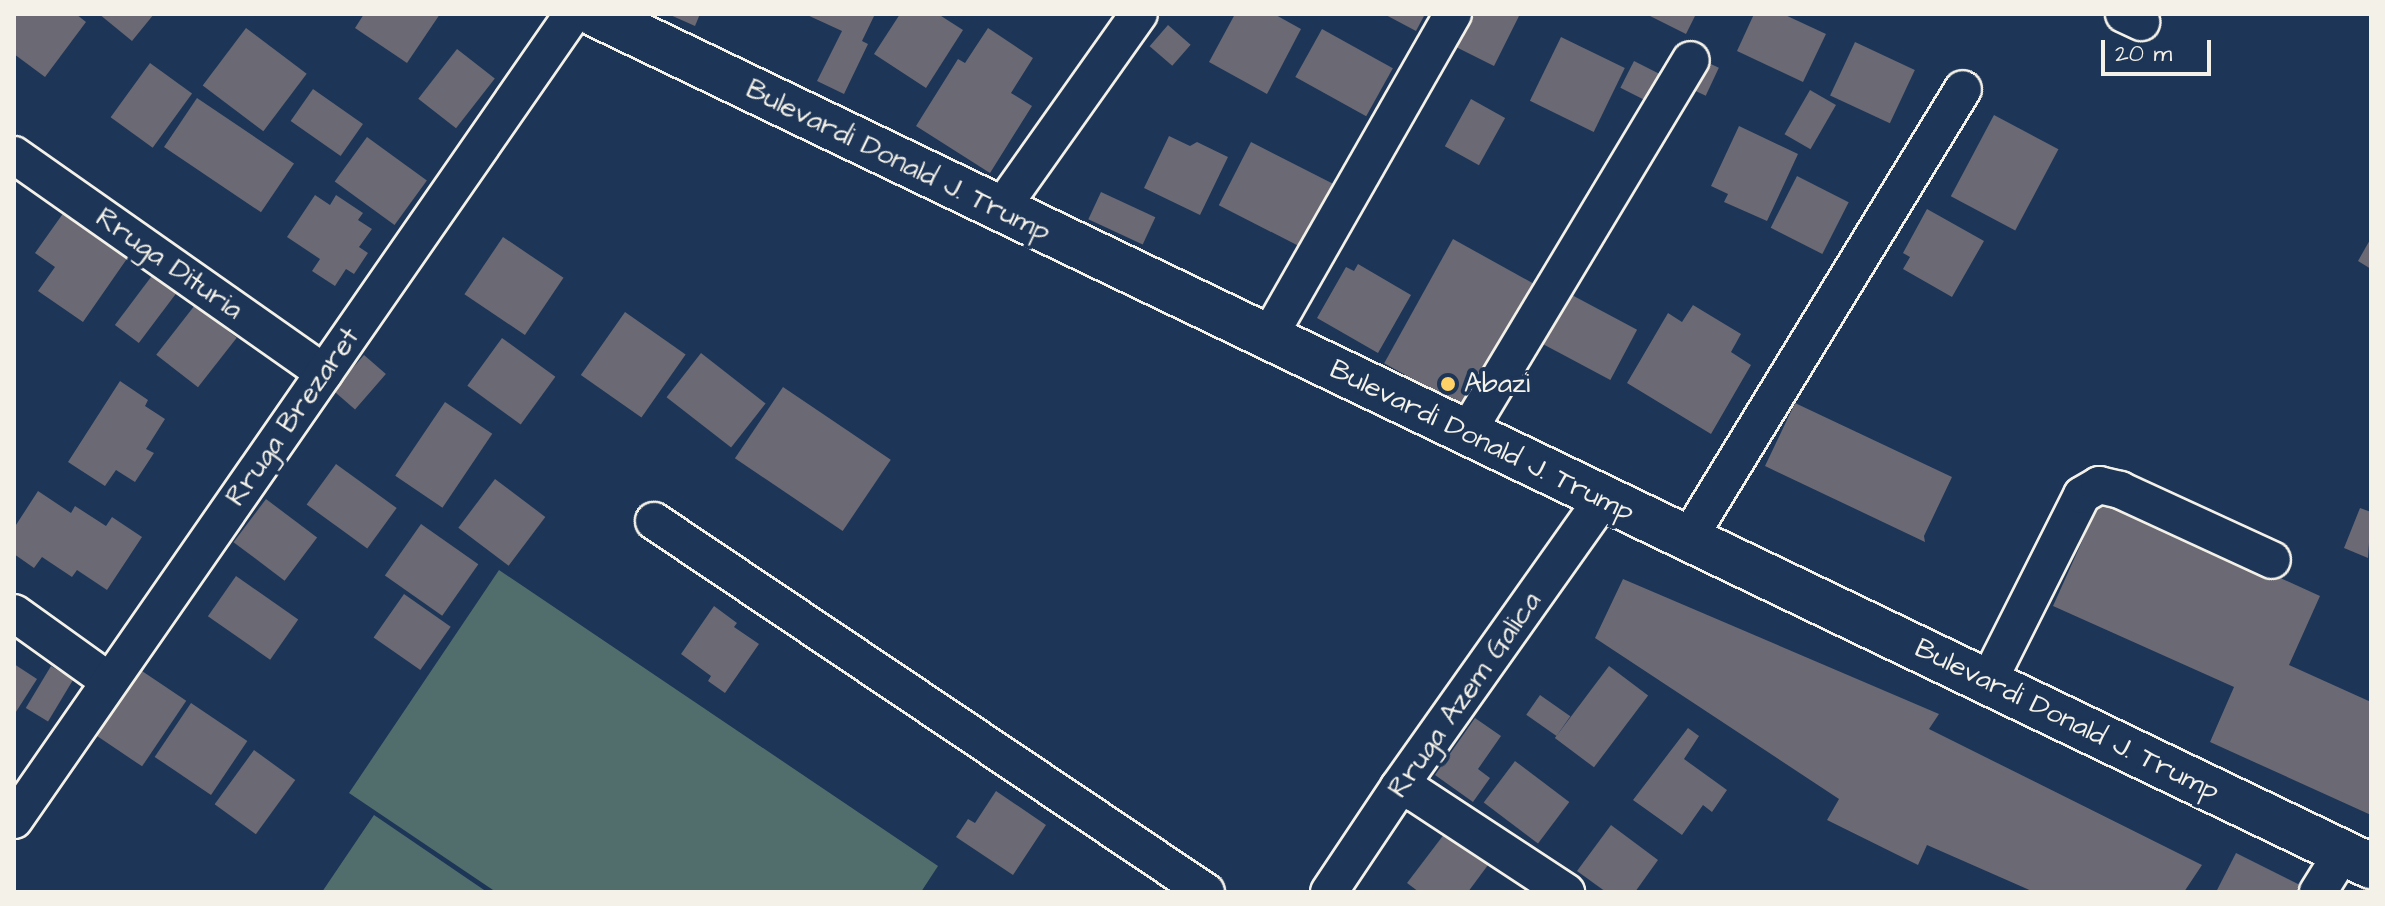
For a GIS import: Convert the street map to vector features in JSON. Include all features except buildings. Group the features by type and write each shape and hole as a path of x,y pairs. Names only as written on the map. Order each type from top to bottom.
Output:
{"main road":[{"name":"Bulevardi Donald J. Trump","path":"595,14 2357,859"}],"street":[{"name":"Rruga Brezaret","path":"14,820 573,14"},
{"path":"1000,210 1139,14"},
{"path":"1268,338 1453,14"},
{"path":"1466,434 1691,60"},
{"path":"1688,539 1963,89"},
{"name":"Rruga Dituria","path":"14,155 324,373"},
{"path":"1988,682 2082,495 2099,485 2120,490 2272,560"},
{"name":"Rruga Azem Galica","path":"1329,892 1399,787 1603,499"},
{"path":"654,521 1206,892"},
{"path":"14,613 109,681"},
{"path":"1399,787 1415,793 1566,892"},
{"path":"2318,892 2357,859"}],"green space":[{"path":"499,570 938,866 921,892 496,892 349,793"},
{"path":"374,815 487,892 322,892"}],"place":[{"name":"Abazi","path":"1448,384"}]}
